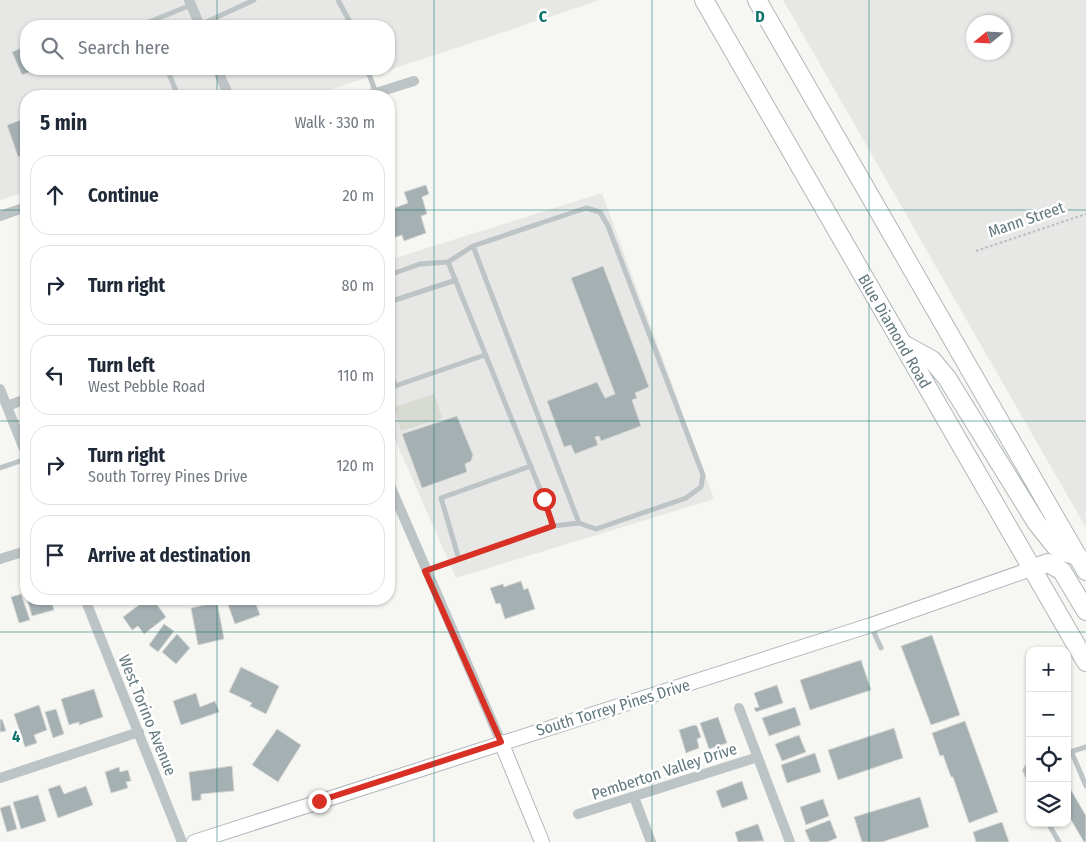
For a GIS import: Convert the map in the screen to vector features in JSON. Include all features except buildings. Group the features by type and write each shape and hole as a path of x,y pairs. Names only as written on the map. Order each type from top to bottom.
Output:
{"highway":[{"name":"Blue Diamond Road","path":"704,0 1086,662"},
{"path":"757,0 1083,560"},
{"path":"903,344 932,360 947,378 1036,522 1055,546 1083,560"},
{"path":"1031,569 1048,563 1062,571 1086,611"}],"street":[{"path":"190,2 198,20"},
{"path":"220,75 226,90"},
{"path":"386,90 414,81"},
{"path":"0,216 20,209"},
{"path":"0,389 20,439"},
{"path":"7,406 20,401"},
{"path":"395,498 425,571 501,742 542,842"},
{"path":"0,559 20,553"},
{"name":"South Torrey Pines Drive","path":"194,842 501,742 871,625 1031,569"},
{"name":"West Torino Avenue","path":"87,605 182,842"},
{"path":"739,708 790,842"},
{"path":"0,778 139,732"},
{"name":"Pemberton Valley Drive","path":"578,814 758,756"},
{"path":"634,797 651,842"}],"lane":[{"path":"212,20 254,0"},
{"path":"338,0 349,20"},
{"path":"153,20 190,2"},
{"path":"169,75 176,90"},
{"path":"369,75 370,90"},
{"path":"395,273 420,264 448,262 473,246 586,208 600,212 608,226 703,475 701,487 686,498 596,529 579,523 553,526 425,571"},
{"path":"473,246 579,523"},
{"path":"448,262 553,526"},
{"path":"395,300 456,280"},
{"path":"395,386 485,355"},
{"path":"0,468 20,461"},
{"path":"460,559 441,498 530,466"},
{"path":"871,625 880,648"},
{"path":"1071,752 1086,747"},
{"path":"1071,757 1086,786"},
{"path":"1050,827 1059,842"}],"path":[{"name":"Mann Street","path":"976,251 1086,214"}],"shaded area":[{"path":"0,0 600,0 395,68 395,20 20,20 20,75 374,75 329,90 20,90 20,193 0,200"},
{"path":"783,0 1086,0 1086,528"},
{"path":"602,193 714,499 456,578 395,440 395,258"},
{"path":"434,394 442,418 401,431 395,407"}],"route":[{"path":"319,801 501,742 425,571 553,526 544,499"}]}
